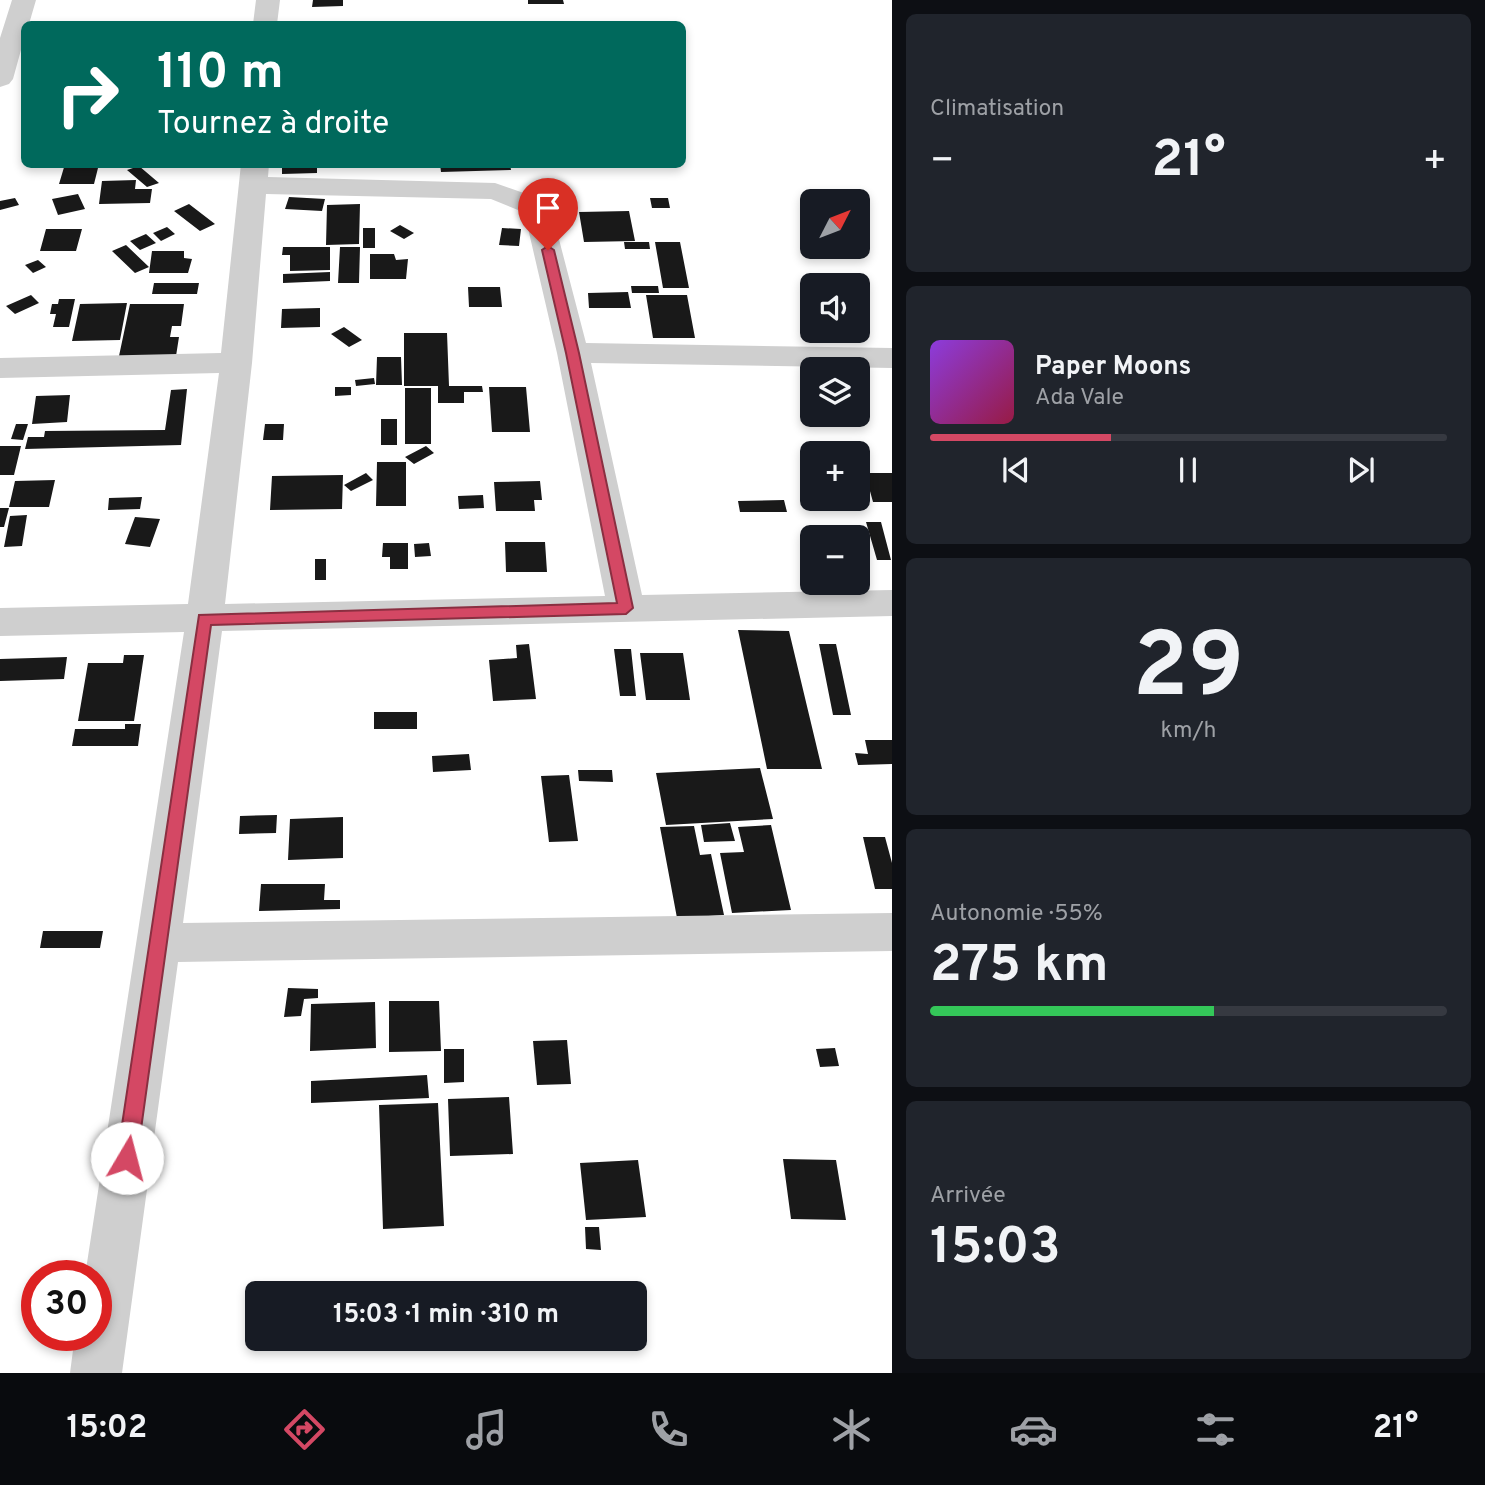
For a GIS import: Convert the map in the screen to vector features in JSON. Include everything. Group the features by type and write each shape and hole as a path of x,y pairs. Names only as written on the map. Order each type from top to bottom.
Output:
{"street":[{"path":"0,79 24,0"},
{"path":"265,21 268,0"},
{"path":"96,1373 205,619 236,363 254,175 495,191 528,204 541,224 573,353 626,608"},
{"path":"573,353 892,358"},
{"path":"0,368 236,363"},
{"path":"0,622 892,603"},
{"path":"157,943 892,932"}],"building":[{"path":"313,0 343,0 343,6 312,7"},
{"path":"528,0 563,0 564,4 528,4"},
{"path":"64,168 98,168 94,184 59,184"},
{"path":"141,168 159,183 147,187 127,170"},
{"path":"282,168 317,168 317,173 282,174"},
{"path":"440,168 511,170 441,172"},
{"path":"136,180 135,189 152,189 150,203 99,204 102,181"},
{"path":"78,194 85,209 58,215 52,199"},
{"path":"289,197 325,199 322,211 285,209"},
{"path":"15,198 19,205 0,210 0,201"},
{"path":"650,198 668,198 670,208 652,208"},
{"path":"189,204 215,224 200,231 174,211"},
{"path":"360,204 359,244 326,245 327,205"},
{"path":"629,211 635,241 584,242 579,212"},
{"path":"400,225 414,233 404,239 390,231"},
{"path":"167,227 175,234 161,241 153,233"},
{"path":"363,228 375,228 375,248 363,248"},
{"path":"502,228 521,229 519,246 499,245"},
{"path":"46,229 82,229 76,251 40,251"},
{"path":"146,234 156,243 140,250 130,241"},
{"path":"624,242 649,242 650,249 625,249"},
{"path":"655,242 680,242 689,288 663,288"},
{"path":"126,245 149,267 135,273 112,251"},
{"path":"283,247 330,247 330,270 290,271 290,255 282,255"},
{"path":"340,247 360,247 359,283 338,283"},
{"path":"152,251 184,251 184,258 192,259 188,273 149,273"},
{"path":"370,254 394,254 396,260 408,259 406,279 370,279"},
{"path":"38,260 46,267 33,273 25,265"},
{"path":"330,272 330,281 283,283 283,274"},
{"path":"154,283 199,283 197,294 152,294"},
{"path":"631,286 658,286 659,293 632,293"},
{"path":"468,287 500,287 502,307 469,307"},
{"path":"628,292 631,308 589,308 588,293"},
{"path":"31,295 39,303 15,314 6,306"},
{"path":"646,295 687,295 695,338 653,338"},
{"path":"59,299 75,299 69,327 53,327 56,314 50,314 52,304 58,304"},
{"path":"127,303 120,340 72,341 80,304"},
{"path":"130,304 184,304 181,326 172,326 170,337 179,337 176,356 119,356"},
{"path":"320,308 320,327 281,328 282,309"},
{"path":"344,327 362,340 349,347 331,334"},
{"path":"404,333 447,333 449,386 482,386 483,392 464,392 464,403 438,403 438,386 404,386"},
{"path":"377,357 401,357 402,385 376,385"},
{"path":"374,378 375,384 356,386 355,380"},
{"path":"335,387 351,387 351,395 335,396"},
{"path":"489,387 526,387 530,432 492,432"},
{"path":"405,388 431,388 431,444 405,444"},
{"path":"187,389 181,445 25,449 28,437 44,437 45,431 165,430 171,390"},
{"path":"70,395 67,422 32,424 36,396"},
{"path":"381,419 397,419 397,445 381,445"},
{"path":"16,424 28,424 23,440 11,439"},
{"path":"265,424 284,424 283,440 263,440"},
{"path":"0,446 21,446 14,475 0,475"},
{"path":"426,446 434,453 414,464 405,457"},
{"path":"377,462 406,462 406,506 376,506"},
{"path":"366,473 373,480 351,491 344,485"},
{"path":"870,473 892,473 892,502 873,502"},
{"path":"343,475 342,509 270,510 272,476"},
{"path":"55,480 49,507 9,507 15,481"},
{"path":"540,481 542,500 534,500 535,511 496,511 494,482"},
{"path":"483,495 484,508 459,509 458,496"},
{"path":"142,497 140,509 108,510 109,498"},
{"path":"784,500 787,512 740,512 738,501"},
{"path":"0,508 9,508 4,527 0,527"},
{"path":"27,515 22,546 4,547 10,516"},
{"path":"135,517 160,519 150,547 125,544"},
{"path":"866,522 881,522 891,560 877,560 870,536 870,525"},
{"path":"505,542 545,542 547,572 506,572"},
{"path":"383,543 408,543 408,569 390,569 390,557 382,557"},
{"path":"429,543 431,556 415,557 414,544"},
{"path":"315,559 326,559 326,580 315,580"},
{"path":"738,630 789,631 822,769 767,769"},
{"path":"529,644 536,699 493,701 489,660 517,658 516,645"},
{"path":"819,644 836,644 851,715 833,715"},
{"path":"614,649 631,649 636,696 620,696"},
{"path":"640,653 683,653 690,700 646,700"},
{"path":"124,655 144,655 134,721 78,721 88,663 123,663"},
{"path":"67,657 64,679 0,681 0,659"},
{"path":"374,712 417,712 417,729 374,729"},
{"path":"125,724 141,724 138,746 72,746 75,729 125,729"},
{"path":"865,740 892,740 892,764 858,765 855,753 868,754"},
{"path":"469,754 471,770 433,772 432,756"},
{"path":"760,768 773,819 666,825 656,773"},
{"path":"578,770 612,770 613,782 579,781"},
{"path":"569,775 578,841 549,842 541,776"},
{"path":"277,815 276,833 239,834 240,816"},
{"path":"343,817 343,858 288,860 290,819"},
{"path":"730,823 735,841 704,842 701,825"},
{"path":"771,825 791,910 732,913 720,853 744,852 738,827"},
{"path":"694,826 700,855 711,854 724,915 677,918 660,827"},
{"path":"863,837 885,837 892,863 892,889 875,889"},
{"path":"261,884 325,884 324,900 340,900 340,909 259,911"},
{"path":"43,931 103,931 100,948 40,948"},
{"path":"288,988 318,989 318,998 304,999 301,1016 284,1017"},
{"path":"389,1001 439,1001 441,1051 389,1052"},
{"path":"375,1002 376,1048 310,1051 311,1004"},
{"path":"567,1040 571,1084 537,1085 533,1041"},
{"path":"835,1048 839,1066 820,1067 816,1049"},
{"path":"444,1049 464,1049 464,1082 444,1083"},
{"path":"427,1075 429,1098 311,1103 311,1081"},
{"path":"509,1097 513,1154 450,1156 448,1099"},
{"path":"438,1103 444,1226 383,1229 379,1105"},
{"path":"783,1159 836,1160 846,1220 791,1219"},
{"path":"638,1160 646,1217 586,1220 580,1163"},
{"path":"585,1227 599,1227 601,1250 586,1249"}],"route":[{"path":"127,1158 205,619 626,608 573,353 548,250"}]}
